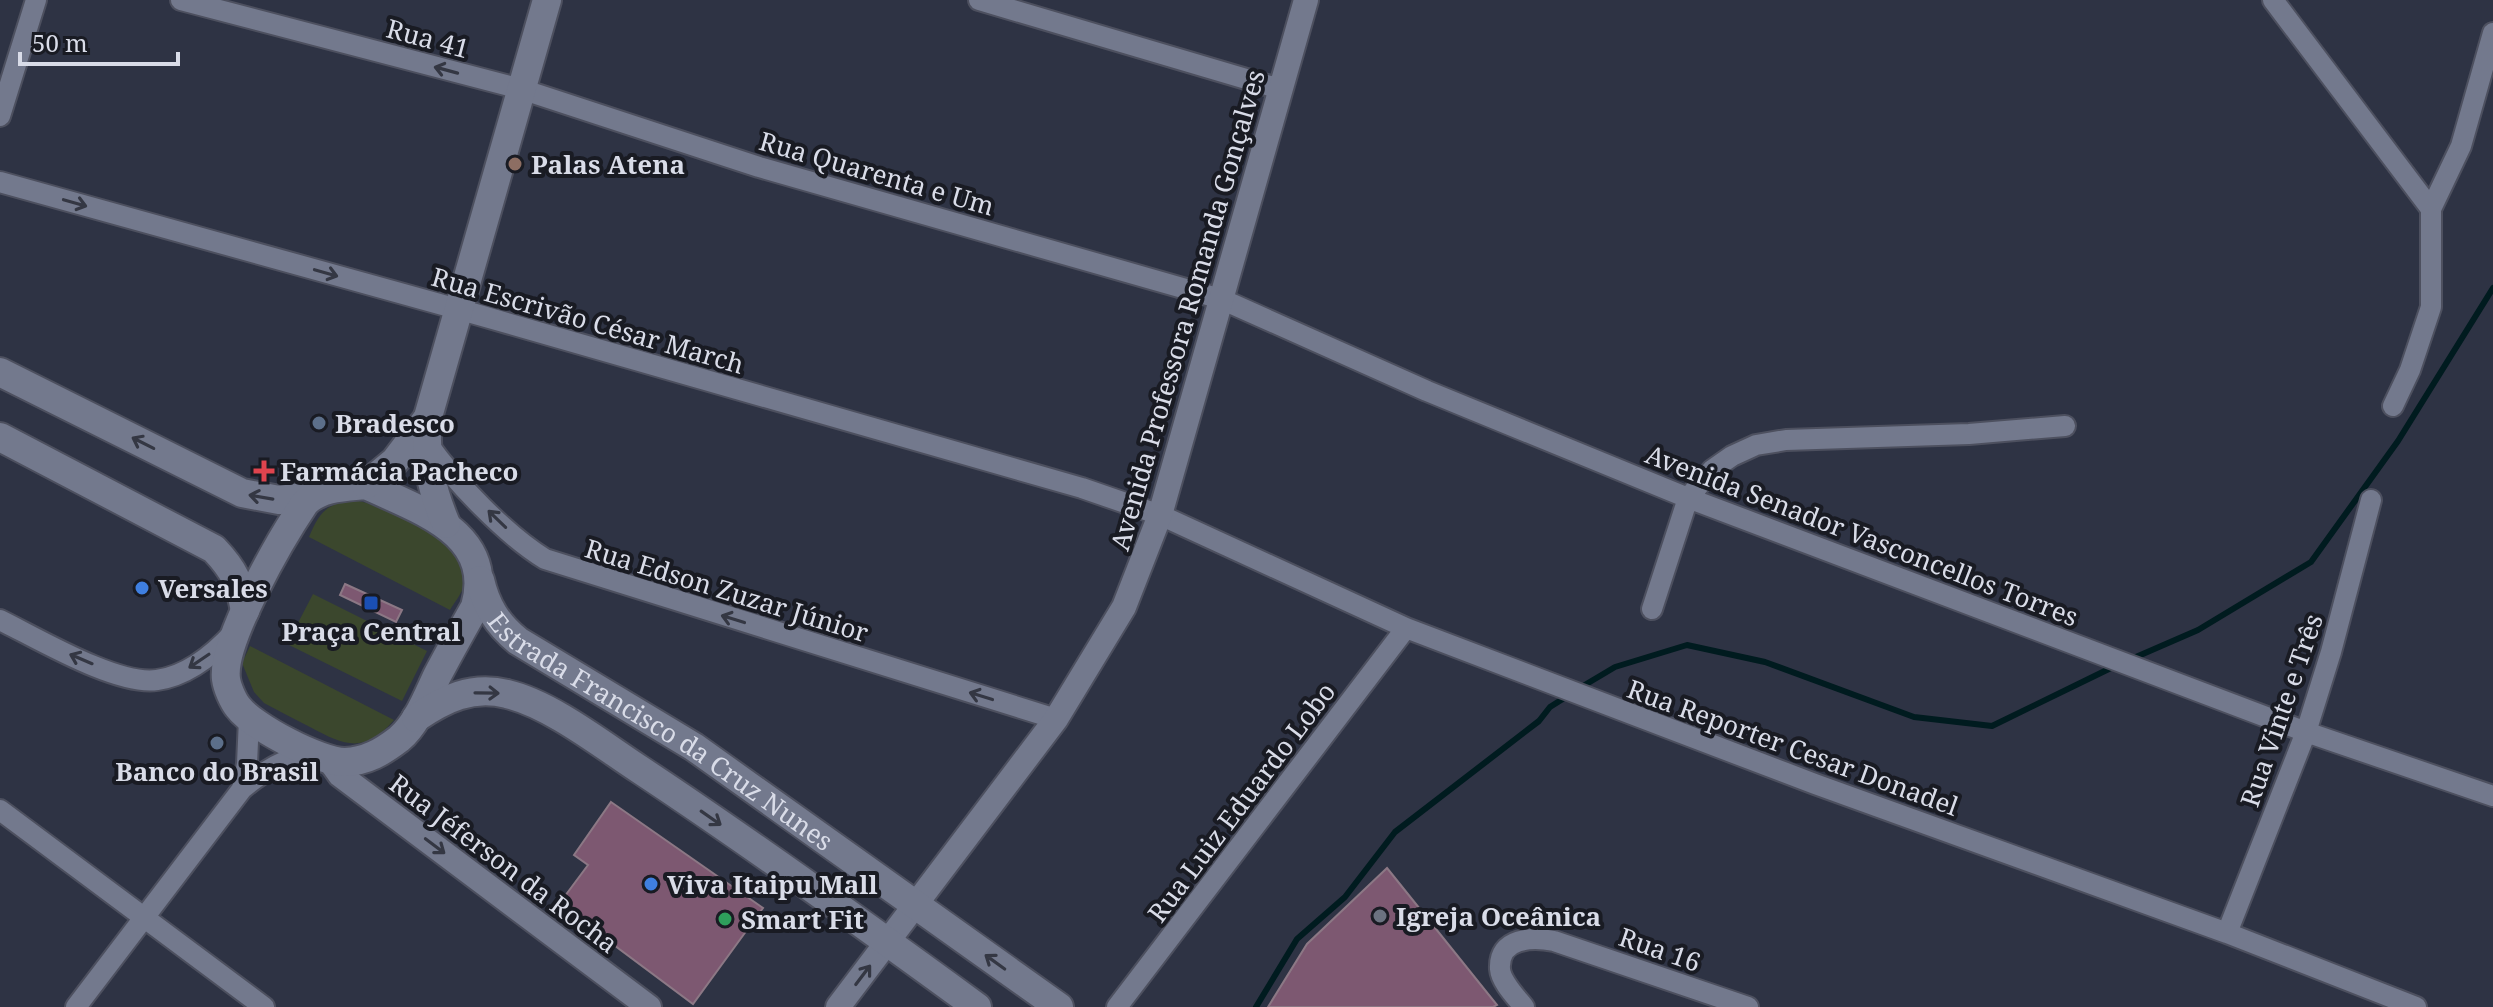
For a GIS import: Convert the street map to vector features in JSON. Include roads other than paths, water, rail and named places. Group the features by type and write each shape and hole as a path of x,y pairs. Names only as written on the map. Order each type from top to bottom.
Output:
{"main road":[{"path":"446,524 428,472 427,429 547,0"},
{"path":"0,372 242,493 279,500 366,485 446,524 461,538 473,557 479,579 475,607 403,736 373,757 347,762 320,757 249,719 236,705 226,680 227,656 241,621 298,513 312,496"},
{"path":"366,485 427,429"},
{"path":"0,437 214,549 232,568 242,591 241,621"},
{"name":"Estrada Francisco da Cruz Nunes","path":"479,579 484,598 500,626 518,641 694,747 1059,1007"},
{"name":"Estrada Francisco da Cruz Nunes","path":"415,718 458,694 486,691 527,701 569,723 677,794 977,1007"}],"street":[{"path":"0,116 36,0"},
{"name":"Rua 41","path":"181,0 521,89"},
{"path":"979,0 1280,89"},
{"name":"Avenida Professora Romanda Gonçalves","path":"887,942 1056,719 1124,607 1160,515 1306,0"},
{"path":"2273,0 2431,209"},
{"path":"2393,406 2410,370 2431,307 2431,209 2461,146 2493,33"},
{"name":"Rua Quarenta e Um","path":"521,89 759,167 1221,299"},
{"name":"Rua Escrivão César March","path":"0,182 1082,488 1160,515"},
{"name":"Avenida Senador Vasconcellos Torres","path":"1221,299 1427,391 1688,498 2306,732 2493,796"},
{"path":"1652,609 1688,498 1712,470 1756,445 1786,440 1969,434 2065,426"},
{"name":"Rua Edson Zuzar Júnior","path":"427,429 444,467 523,544 545,559 1056,719"},
{"name":"Rua Vinte e Três","path":"2227,933 2306,732 2331,652 2371,500"},
{"name":"Rua Reporter Cesar Donadel","path":"1160,515 1406,628 1815,784 2227,933 2416,1007"},
{"path":"0,620 123,677 155,681 182,673 221,646 241,621"},
{"name":"Rua Luiz Eduardo Lobo","path":"1117,1007 1406,628"},
{"path":"242,789 247,764 249,719"},
{"path":"76,1007 242,789 258,775 290,757 320,757"},
{"name":"Rua Jéferson da Rocha","path":"320,757 649,1007"},
{"path":"0,810 264,1007"},
{"name":"Rua 16","path":"1524,1007 1512,993 1500,970 1502,957 1509,946 1524,938 1554,941 1748,1007"},
{"path":"838,1007 887,942"}],"waterway":[{"path":"2129,660 2198,630 2311,562 2398,441 2493,288"},
{"path":"1578,689 1615,667 1687,645 1765,662 1914,717 1992,726 2115,666"},
{"path":"1256,1007 1297,939 1345,897 1395,832 1569,695"}],"place":[{"name":"Palas Atena","path":"515,164"},
{"name":"Bradesco","path":"319,423"},
{"name":"Farmácia Pacheco","path":"264,471"},
{"name":"Versales","path":"142,588"},
{"name":"Praça Central","path":"371,603"},
{"name":"Banco do Brasil","path":"217,743"},
{"name":"Viva Itaipu Mall","path":"651,884"},
{"name":"Igreja Oceânica","path":"1380,916"},
{"name":"Smart Fit","path":"725,919"}]}
